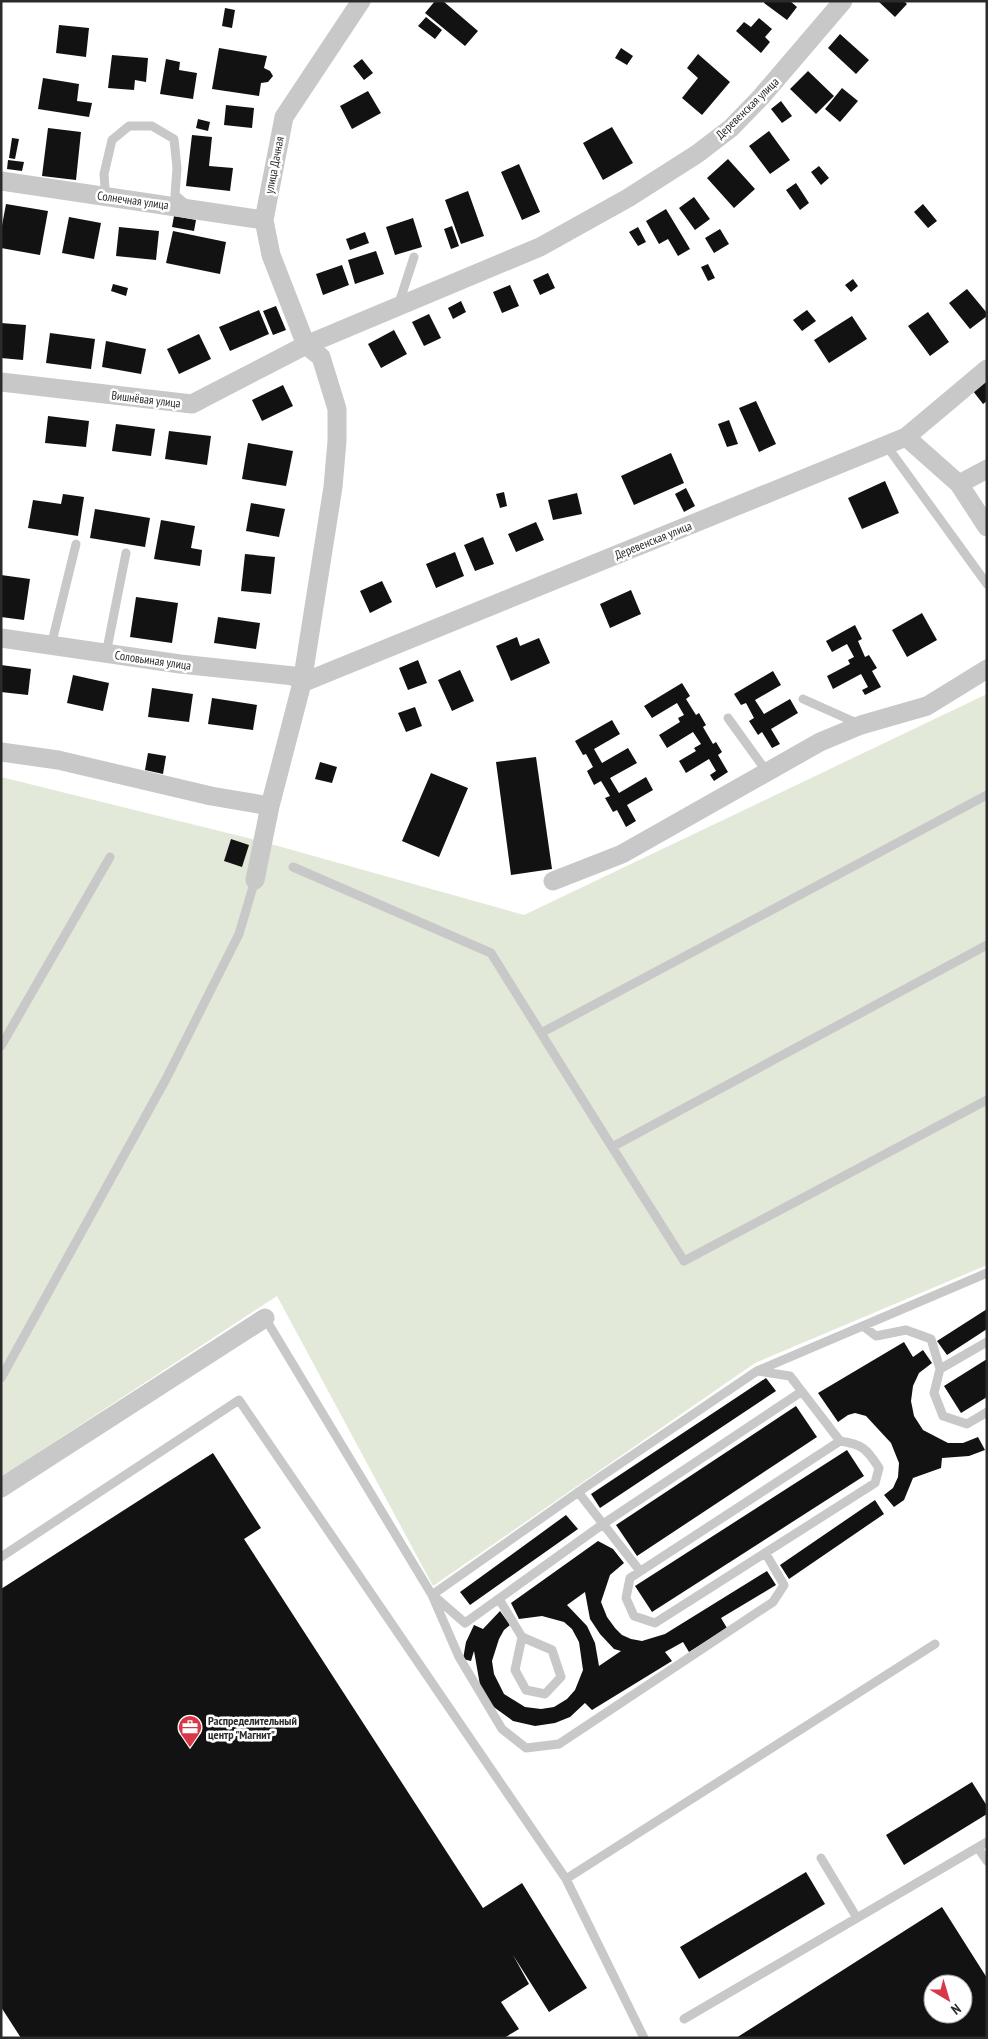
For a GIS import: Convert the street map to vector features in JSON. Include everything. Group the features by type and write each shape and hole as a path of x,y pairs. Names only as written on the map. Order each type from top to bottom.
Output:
{"street":[{"name":"улица Дачная","path":"306,345 271,255 264,220 284,117 361,1"},
{"name":"Деревенская улица","path":"306,345 540,247 581,226 696,154 730,128 761,97 843,1"},
{"name":"Солнечная улица","path":"1,181 264,220"},
{"name":"Вишнёвая улица","path":"1,382 192,404 306,345"},
{"path":"256,880 270,806 302,683 332,487 337,441 337,410 321,358 306,345"},
{"name":"Деревенская улица","path":"302,683 906,437 987,369"},
{"path":"906,437 959,484 987,528"},
{"path":"959,484 987,469"},
{"name":"Соловьиная улица","path":"1,638 106,654 294,676 302,683"},
{"path":"553,881 622,854 820,742 861,725 927,706 987,669"},
{"path":"1,752 58,760 211,796 270,806"},
{"path":"1,1488 265,1318"}],"lane":[{"path":"97,195 104,188 104,174 112,140 129,126 152,126 174,139 177,168 175,195 192,209"},
{"path":"398,306 414,257"},
{"path":"886,445 987,584"},
{"path":"51,646 76,544"},
{"path":"106,654 126,552"},
{"path":"803,699 861,725"},
{"path":"728,718 767,772"},
{"path":"540,1033 987,795"},
{"path":"1,1046 110,857"},
{"path":"293,867 491,953 684,1261 987,1100"},
{"path":"1,1378 166,1079 239,934 256,880"},
{"path":"612,1147 987,945"},
{"path":"432,1595 578,1492 757,1371 987,1273"},
{"path":"265,1318 432,1595 459,1657 502,1729 526,1748 559,1744 773,1602 784,1585 766,1554"},
{"path":"863,1326 876,1336 906,1330 931,1339 940,1369 934,1393 943,1416 967,1424 987,1412"},
{"path":"940,1369 987,1342"},
{"path":"757,1371 790,1376 840,1441"},
{"path":"432,1595 465,1623 603,1524 802,1392"},
{"path":"1,1557 239,1400 566,1879 644,2038"},
{"path":"840,1441 858,1444 870,1453 880,1468 875,1483 655,1623 634,1616 626,1598 630,1578 840,1441"},
{"path":"578,1492 640,1571"},
{"path":"499,1599 522,1637 552,1650 561,1677 545,1694 526,1690 515,1670 522,1637"},
{"path":"566,1879 935,1644"},
{"path":"684,2019 987,1842"},
{"path":"978,1848 987,1861"},
{"path":"820,1858 857,1918"}],"green space":[{"path":"987,694 987,1265 755,1363 433,1586 277,1296 1,1477 1,777 260,841 524,915"}],"building":[{"path":"435,1 443,1 478,31 465,46 425,13"},
{"path":"765,1 790,1 797,7 787,20 764,3"},
{"path":"878,1 904,1 907,4 895,17"},
{"path":"225,8 235,10 232,28 222,26"},
{"path":"426,17 442,30 435,39 418,26"},
{"path":"759,18 772,29 765,37 770,42 761,53 736,31 744,22 751,27"},
{"path":"59,25 89,28 86,57 56,53"},
{"path":"840,34 869,60 856,74 828,48"},
{"path":"219,48 267,56 264,68 270,71 273,76 268,82 261,83 259,96 212,89"},
{"path":"621,48 633,56 627,65 615,58"},
{"path":"698,54 730,82 702,115 682,98 698,78 687,68"},
{"path":"112,55 148,58 146,82 135,80 134,90 108,88"},
{"path":"166,59 180,62 179,70 197,73 193,99 160,94"},
{"path":"362,59 373,73 364,80 353,66"},
{"path":"808,71 834,96 816,114 790,89"},
{"path":"43,78 79,84 77,101 92,103 89,117 38,109"},
{"path":"842,88 858,101 840,122 825,109"},
{"path":"368,91 381,113 352,129 340,106"},
{"path":"781,101 792,116 782,123 771,109"},
{"path":"226,105 254,108 252,128 224,125"},
{"path":"198,119 210,122 208,131 196,128"},
{"path":"612,127 633,163 603,180 583,143"},
{"path":"48,128 81,132 76,180 42,176"},
{"path":"769,131 790,160 770,174 749,146"},
{"path":"192,135 212,137 209,166 233,168 230,191 186,186"},
{"path":"12,138 19,139 15,159 9,158"},
{"path":"728,159 755,189 734,208 707,178"},
{"path":"8,160 24,162 22,171 7,169"},
{"path":"519,164 540,212 522,220 501,172"},
{"path":"819,166 829,178 821,185 811,172"},
{"path":"796,183 809,203 800,210 786,190"},
{"path":"468,191 484,236 461,244 445,200"},
{"path":"694,197 710,219 695,230 679,208"},
{"path":"6,204 48,211 40,255 1,248 1,231"},
{"path":"923,204 937,221 928,228 914,212"},
{"path":"666,209 690,249 678,256 668,239 659,244 646,221"},
{"path":"174,216 196,220 194,231 172,227"},
{"path":"69,217 101,223 94,259 62,253"},
{"path":"413,218 422,247 395,255 386,227"},
{"path":"452,226 459,246 451,249 444,229"},
{"path":"119,227 159,231 156,260 116,256"},
{"path":"638,227 646,242 638,246 629,232"},
{"path":"720,229 729,244 714,253 705,238"},
{"path":"173,231 226,242 220,274 166,263"},
{"path":"365,232 369,243 350,250 346,239"},
{"path":"376,251 384,274 355,284 348,260"},
{"path":"708,264 715,278 708,281 701,267"},
{"path":"342,265 349,285 323,295 316,274"},
{"path":"548,273 555,288 540,295 533,280"},
{"path":"853,279 858,286 851,292 845,285"},
{"path":"113,284 128,288 126,296 111,291"},
{"path":"510,285 519,306 502,313 493,292"},
{"path":"967,289 987,313 987,316 970,329 949,303"},
{"path":"461,301 466,312 453,319 448,308"},
{"path":"276,306 286,330 273,335 263,311"},
{"path":"259,310 269,334 230,351 219,327"},
{"path":"807,310 816,321 802,331 793,320"},
{"path":"928,312 949,342 930,356 908,326"},
{"path":"429,314 441,338 424,346 412,322"},
{"path":"852,316 867,339 829,363 814,340"},
{"path":"1,323 26,325 23,360 1,358"},
{"path":"394,330 407,354 381,368 368,344"},
{"path":"50,333 95,339 91,369 46,363"},
{"path":"199,334 211,359 179,374 167,349"},
{"path":"106,341 146,349 141,374 102,367"},
{"path":"987,381 987,401 983,404 973,391"},
{"path":"283,385 293,406 262,421 252,400"},
{"path":"756,401 776,444 759,452 739,408"},
{"path":"48,416 89,421 86,447 45,443"},
{"path":"729,420 738,444 727,447 718,424"},
{"path":"116,424 155,429 151,456 112,451"},
{"path":"169,431 211,436 207,465 165,459"},
{"path":"248,443 293,451 286,486 242,479"},
{"path":"671,453 684,483 634,505 621,476"},
{"path":"885,481 899,513 862,529 848,498"},
{"path":"686,488 695,506 684,512 675,494"},
{"path":"504,492 507,506 500,508 496,494"},
{"path":"577,493 582,514 553,520 548,500"},
{"path":"63,494 84,497 78,536 28,528 33,500 61,504"},
{"path":"251,503 285,509 279,537 246,531"},
{"path":"95,509 150,518 145,547 90,538"},
{"path":"161,520 195,526 191,548 202,550 200,566 154,559"},
{"path":"536,522 544,540 516,552 508,534"},
{"path":"483,537 494,564 475,571 464,545"},
{"path":"455,552 464,576 436,588 426,564"},
{"path":"245,554 275,557 271,594 241,591"},
{"path":"1,575 30,579 24,620 1,617"},
{"path":"382,581 392,602 370,613 360,591"},
{"path":"631,590 641,614 610,628 600,604"},
{"path":"136,597 178,603 172,643 130,637"},
{"path":"922,613 937,640 907,657 892,630"},
{"path":"218,617 260,623 256,649 214,643"},
{"path":"855,625 862,639 858,641 865,657 869,655 877,668 872,671 881,687 865,695 862,690 868,687 861,674 833,689 827,676 850,664 848,660 854,657 847,644 832,652 826,641"},
{"path":"517,637 520,646 539,638 550,663 511,681 496,646"},
{"path":"418,660 427,683 408,690 399,668"},
{"path":"1,665 31,669 28,695 1,692"},
{"path":"460,670 474,701 452,711 438,680"},
{"path":"773,671 781,685 755,700 764,714 790,699 798,713 771,729 780,744 772,748 762,732 758,735 749,721 754,718 746,703 741,705 734,694"},
{"path":"73,675 109,683 103,711 67,703"},
{"path":"682,683 690,696 686,699 696,715 699,713 706,725 703,727 713,744 716,742 722,752 718,755 728,772 714,781 710,775 716,771 709,759 686,773 679,761 696,751 694,748 701,744 693,732 667,748 659,735 680,722 678,718 684,715 677,703 652,718 644,706"},
{"path":"152,688 193,694 189,722 148,717"},
{"path":"212,698 257,705 253,730 208,724"},
{"path":"415,707 422,726 406,732 398,713"},
{"path":"612,720 620,734 594,749 602,763 628,748 637,763 610,778 619,793 646,777 653,790 627,805 636,821 626,827 617,810 613,812 605,798 610,796 601,781 594,785 587,771 593,767 586,754 583,755 575,741"},
{"path":"148,753 166,756 163,774 145,770"},
{"path":"536,757 552,869 511,875 496,762"},
{"path":"320,762 337,767 332,783 315,779"},
{"path":"431,773 468,788 439,857 402,841"},
{"path":"231,839 249,845 242,867 224,861"},
{"path":"987,1309 987,1329 947,1355 937,1341"},
{"path":"904,1342 913,1357 923,1350 932,1363 919,1373 913,1386 911,1401 914,1416 923,1430 948,1443 963,1443 978,1437 985,1450 969,1456 942,1458 941,1468 913,1478 904,1500 894,1507 884,1495 893,1488 898,1477 899,1463 891,1443 866,1416 855,1413 848,1415 838,1422 818,1393"},
{"path":"987,1359 987,1397 961,1413 944,1386"},
{"path":"766,1378 776,1391 600,1508 591,1494"},
{"path":"796,1406 817,1437 637,1556 616,1525"},
{"path":"847,1450 864,1476 652,1612 635,1586"},
{"name":"Распределительный центр \"Магнит\"","path":"213,1453 261,1528 244,1539 483,1908 522,1883 587,1988 549,2012 513,1955 529,1984 501,2002 519,2029 504,2038 21,2038 1,2007 1,1589"},
{"path":"875,1500 884,1514 789,1579 780,1565"},
{"path":"566,1515 578,1529 470,1605 460,1592"},
{"path":"598,1541 613,1549 624,1563 610,1575 601,1602 607,1617 615,1628 622,1635 631,1639 642,1641 665,1634 767,1571 776,1585 721,1618 727,1628 689,1652 683,1642 665,1652 672,1661 592,1710 585,1703 570,1717 555,1723 535,1726 513,1721 491,1705 480,1685 474,1651 471,1661 463,1659 466,1642 474,1625 483,1629 500,1611 510,1625 504,1630 499,1639 492,1661 494,1674 504,1694 525,1707 541,1709 554,1707 567,1699 575,1690 583,1670 579,1642 572,1629 564,1622 542,1616 519,1619 511,1603","holes":["585,1592 590,1619 600,1634 614,1649 621,1651 599,1666 595,1643 587,1626 567,1605"]},
{"path":"972,1782 987,1806 987,1814 904,1865 886,1835"},
{"path":"806,1872 825,1904 699,1979 680,1947"},
{"path":"942,1907 987,1978 987,2038 736,2038"}],"place":[{"name":"Распределительный центр \"Магнит\"","path":"190,1748"}]}
